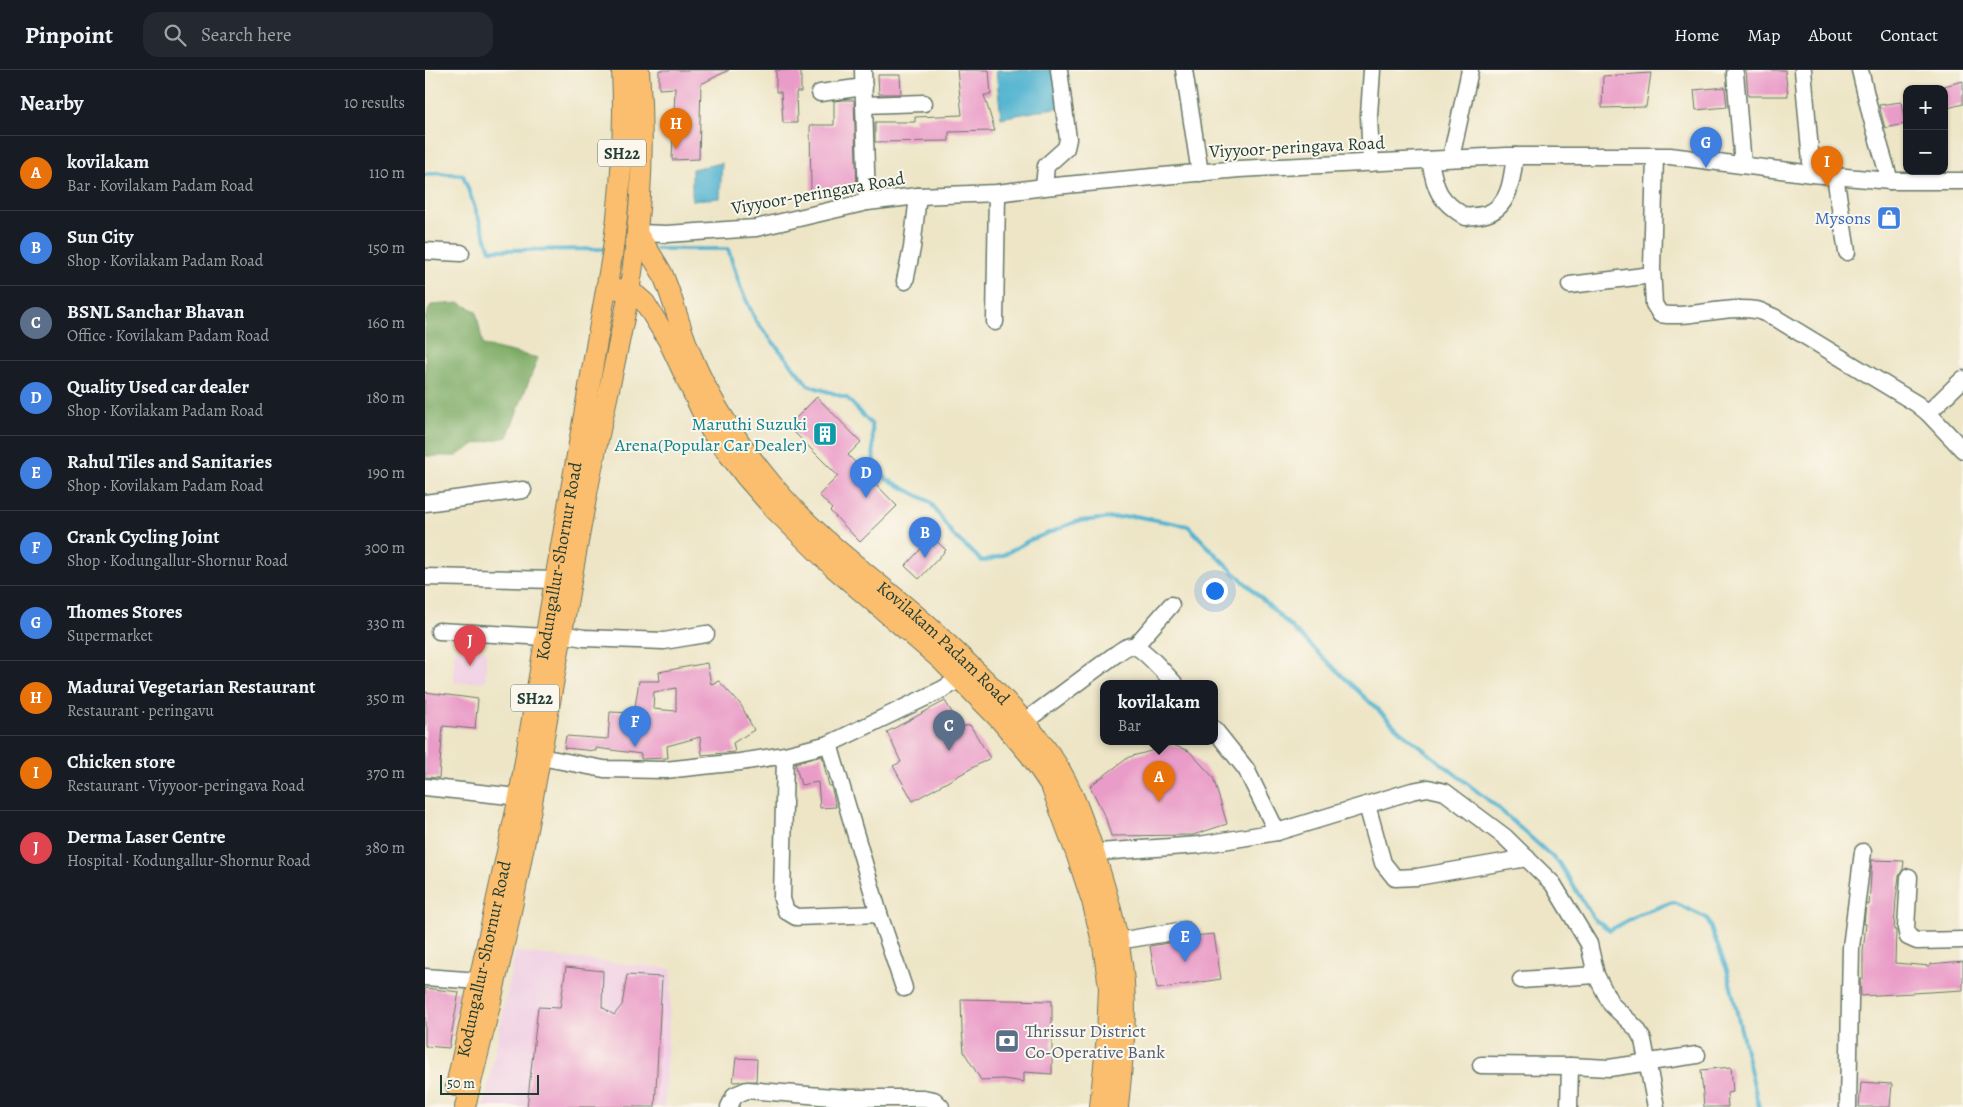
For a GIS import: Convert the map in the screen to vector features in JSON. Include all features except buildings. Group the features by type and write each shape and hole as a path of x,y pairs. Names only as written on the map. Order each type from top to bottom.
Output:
{"main road":[{"name":"Kodungallur-Shornur Road","path":"553,636 555,580 615,233 624,124 622,70"},
{"name":"SH22","path":"639,70 642,126 639,245"},
{"path":"615,233 639,245"},
{"name":"Kodungallur-Shornur Road","path":"465,1107 509,922 532,756 553,636 587,493 639,245"},
{"name":"Kovilakam Padam Road","path":"639,245 661,272 691,356 738,442 777,490 815,530 935,632 1001,721 1030,755 1051,786 1108,895 1118,941 1124,983 1124,1025 1118,1107"},
{"path":"607,287 629,291"},
{"name":"Kovilakam Padam Road","path":"629,291 645,303 655,317 668,340 711,432 774,509 834,568 941,660 966,674 1024,722 1051,756 1072,794 1085,853 1092,901 1103,946 1109,987 1107,1035 1100,1107"},
{"name":"Kodungallur-Shornur Road","path":"451,1107 519,797 532,756"}],"street":[{"path":"863,70 867,202"},
{"path":"1044,187 1046,166 1066,148 1068,139 1059,70"},
{"path":"1184,70 1200,173"},
{"path":"1371,163 1369,115 1372,70"},
{"path":"1451,158 1470,70"},
{"path":"1803,70 1812,174"},
{"path":"1860,70 1890,181"},
{"path":"1735,73 1743,165"},
{"path":"821,93 863,87"},
{"path":"864,105 924,103"},
{"path":"1431,160 1437,193 1453,210 1466,217 1489,213 1502,203 1510,188 1515,156"},
{"path":"1655,156 1652,275 1654,304 1659,314 1672,316 1725,309 1757,310 1774,318 1917,404 1963,450"},
{"name":"Viyyoor-peringava Road","path":"639,245 667,234 755,228 867,202 918,196 997,193 1200,173 1451,158 1670,156 1812,174 1890,181 1963,181"},
{"path":"1835,176 1847,252"},
{"path":"995,322 997,193"},
{"path":"905,282 912,248 918,196"},
{"path":"425,251 461,253"},
{"path":"1569,284 1652,275"},
{"path":"1928,414 1963,378"},
{"path":"425,502 523,490"},
{"path":"425,577 555,580"},
{"path":"1024,722 1126,647 1135,646 1171,605"},
{"path":"439,631 664,641 706,634"},
{"path":"1135,646 1171,680"},
{"path":"532,756 604,769 665,770 785,755 829,744 921,701 966,674"},
{"path":"1218,734 1245,769 1277,832"},
{"path":"829,744 879,914 904,988"},
{"path":"785,755 782,899 786,911 795,917 879,914"},
{"path":"425,787 519,797"},
{"path":"1085,853 1199,845 1277,832 1420,789 1428,788 1445,792 1505,837 1553,884 1589,944 1596,974 1611,1004 1637,1029 1643,1040 1656,1107"},
{"path":"1367,805 1383,862 1395,878 1417,878 1527,858"},
{"path":"1848,1107 1851,947 1863,852"},
{"path":"1909,877 1905,928 1908,937 1917,941 1963,940"},
{"path":"1118,941 1185,930"},
{"path":"1521,980 1596,974"},
{"path":"425,977 479,981"},
{"path":"1481,1065 1609,1068 1647,1064 1697,1055"},
{"path":"1569,1107 1570,1066"},
{"path":"729,1107 735,1095 747,1090 846,1103 923,1098 934,1100 941,1107"}],"shaded area":[{"path":"454,650 486,650 486,681 454,683"},
{"path":"515,952 672,969 664,1107 484,1107"}],"green space":[{"path":"460,303 476,311 483,345 538,358 507,437 475,444 456,456 425,456 425,318 431,305"}],"water":[{"path":"996,70 1057,70 1065,106 1001,118"},
{"path":"722,163 720,198 692,200 692,169"}],"waterway":[{"path":"425,175 436,173 463,175 490,250 607,249"},
{"path":"656,249 728,249 741,289 756,321 808,385 847,398 872,425 874,466 887,479 930,502 953,535 982,561 1002,556 1028,541 1078,521 1135,516 1188,526 1400,731 1496,806 1559,863 1594,919 1610,930 1642,913 1673,902 1707,918 1727,970 1759,1107"}],"place":[{"name":"Madurai Vegetarian Restaurant","path":"676,149"},
{"name":"Thomes Stores","path":"1706,168"},
{"name":"Chicken store","path":"1827,187"},
{"name":"Mysons","path":"1889,218"},
{"name":"Maruthi Suzuki Arena(Popular Car Dealer)","path":"825,434"},
{"name":"Quality Used car dealer","path":"866,498"},
{"name":"Sun City","path":"925,558"},
{"name":"Derma Laser Centre","path":"470,666"},
{"name":"Crank Cycling Joint","path":"635,747"},
{"name":"BSNL Sanchar Bhavan","path":"949,751"},
{"name":"kovilakam","path":"1159,802"},
{"name":"Rahul Tiles and Sanitaries","path":"1185,962"},
{"name":"Thrissur District Co-Operative Bank","path":"1007,1041"}]}
